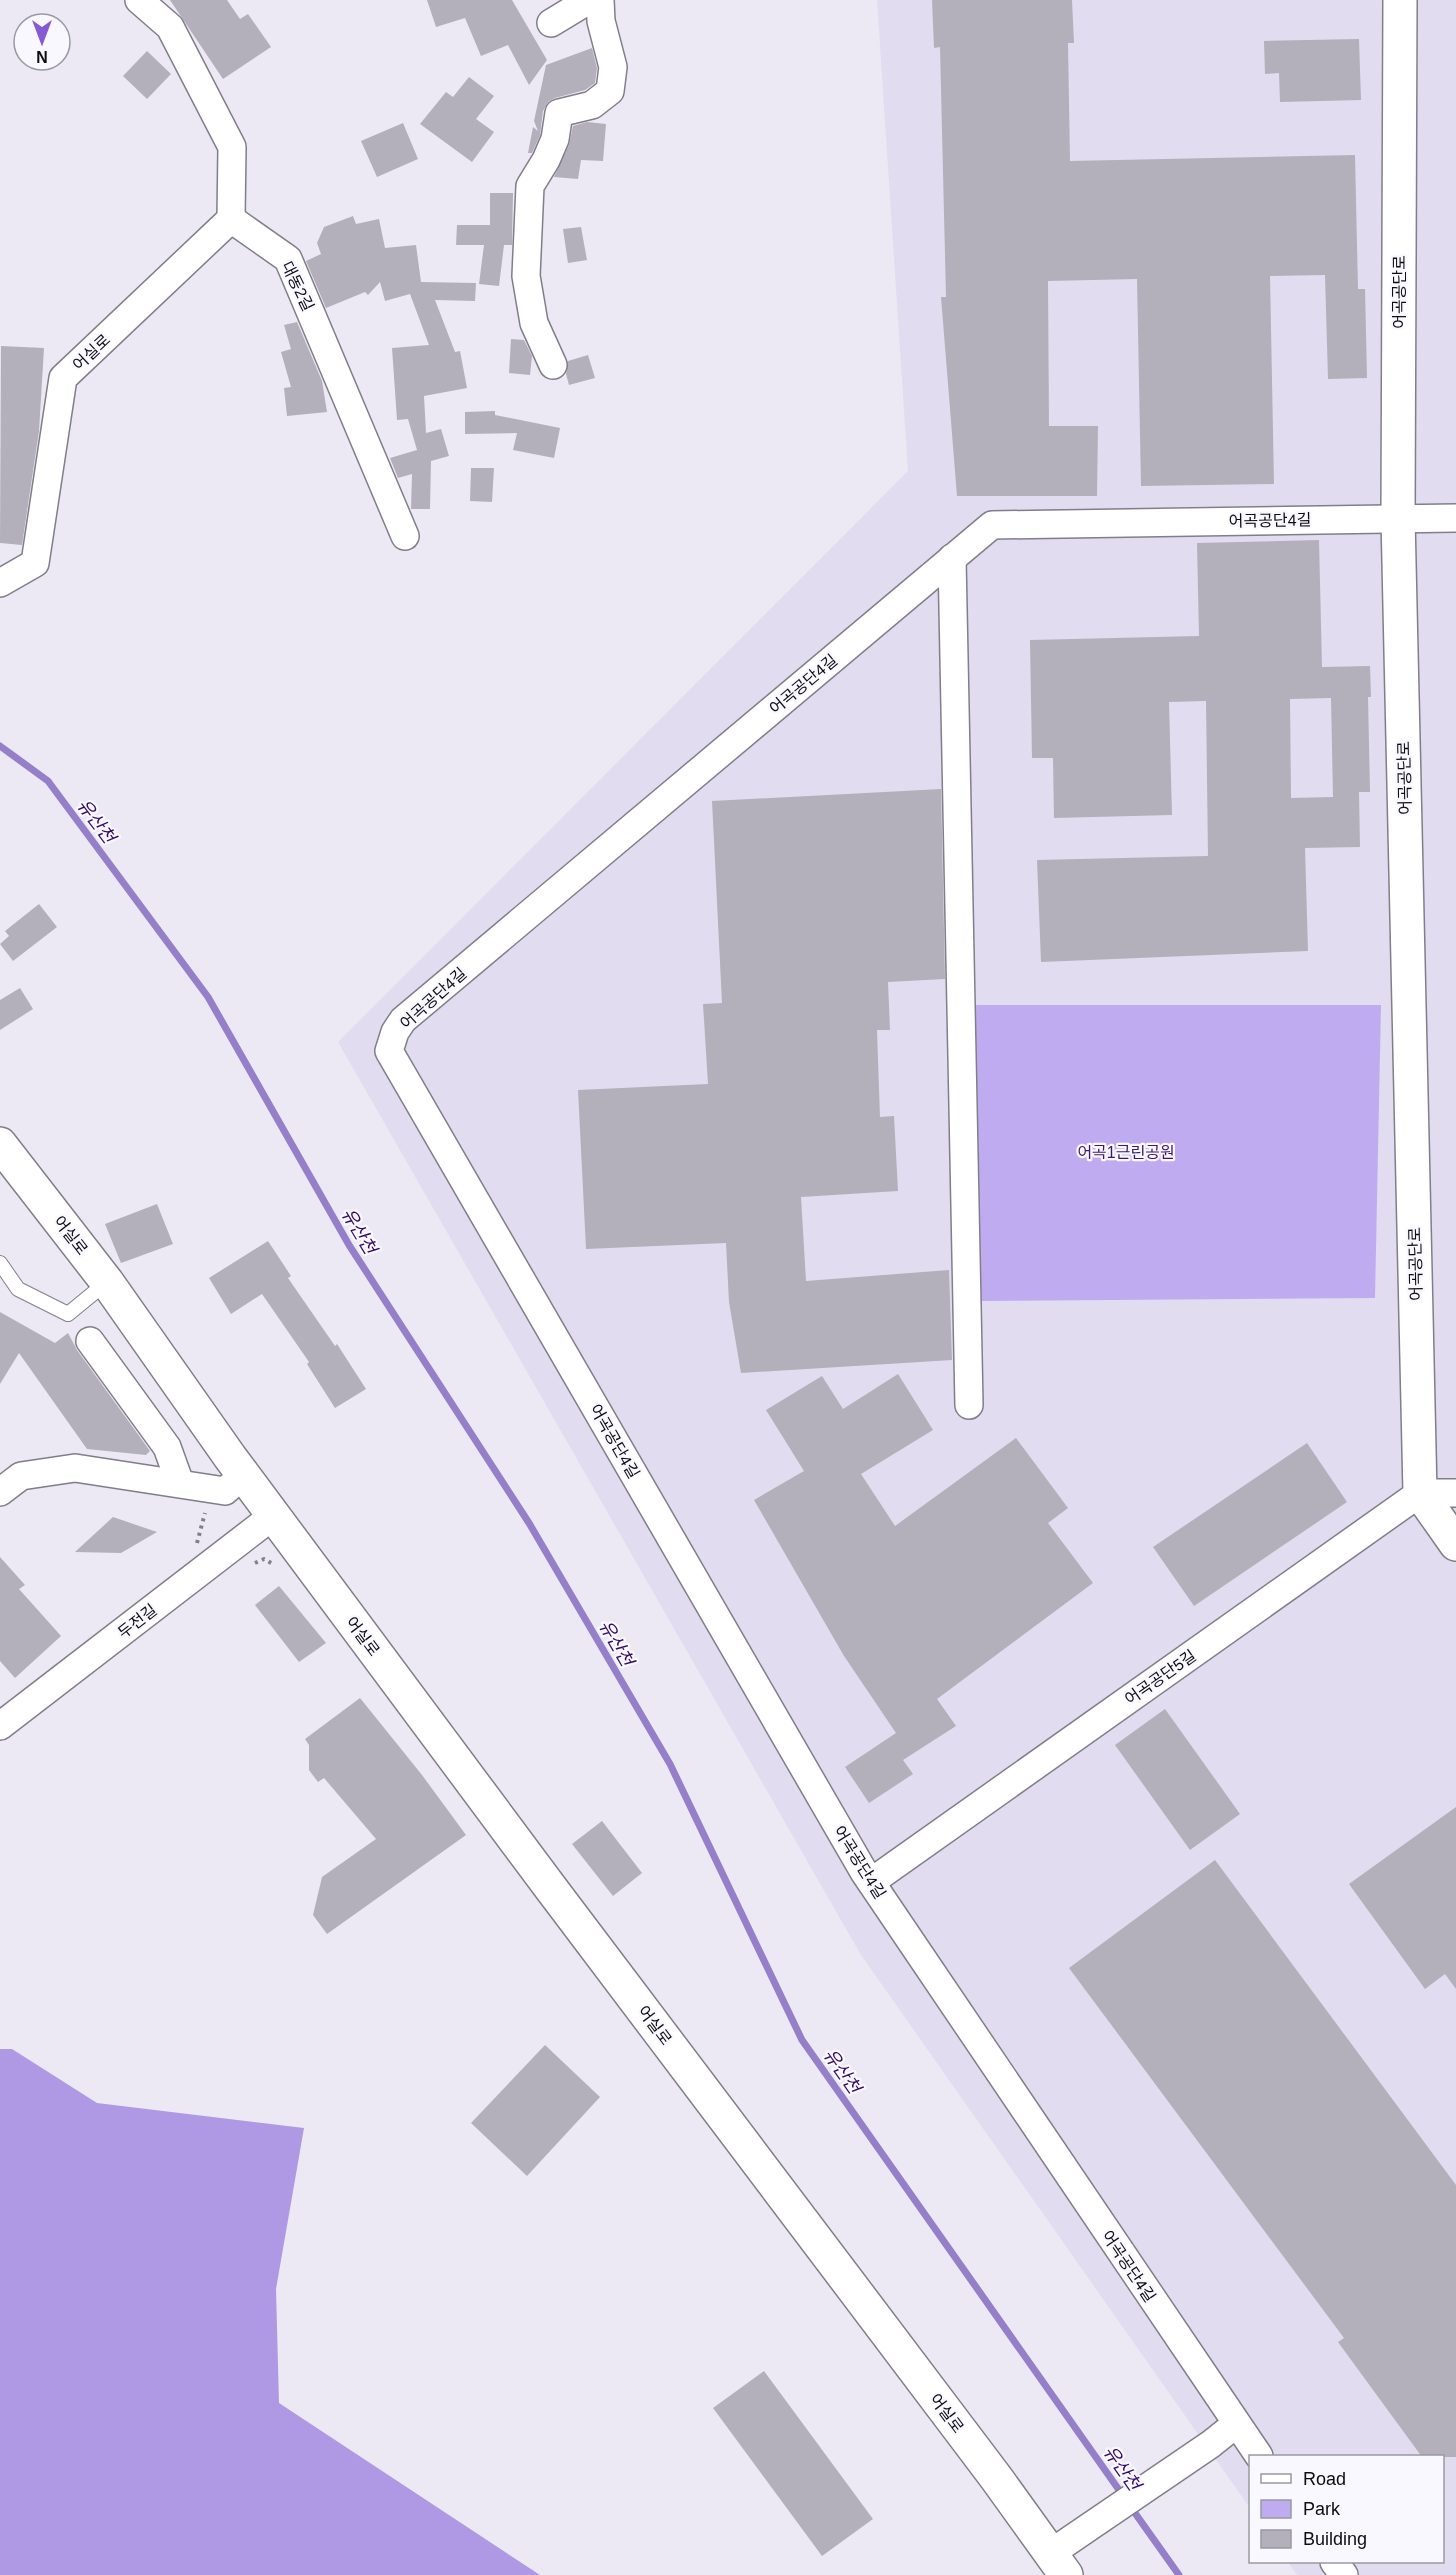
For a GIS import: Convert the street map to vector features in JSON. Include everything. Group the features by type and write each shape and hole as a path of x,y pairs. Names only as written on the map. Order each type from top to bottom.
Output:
{"main road":[{"name":"어곡공단로","path":"1400,0 1398,518 1420,1493"},
{"name":"어실로","path":"0,1144 107,1282 243,1475 550,1887 990,2469 1058,2564"},
{"path":"1420,1493 1456,1544"}],"street":[{"path":"140,0 170,27 232,147 231,219"},
{"path":"551,23 589,0"},
{"path":"553,365 534,323 526,276 530,186 555,140 559,113 591,105 610,91 613,67 601,21 600,0"},
{"name":"대동2길","path":"231,219 288,259 405,536"},
{"name":"어실로","path":"0,583 35,563 63,378 231,219"},
{"name":"어곡공단4길","path":"1259,2455 871,1882 389,1051 395,1032 404,1020 992,525 1456,518"},
{"path":"952,558 969,1405"},
{"path":"90,1341 167,1447 180,1483"},
{"path":"0,1492 21,1476 75,1468 225,1491 243,1475"},
{"path":"1420,1493 1456,1492"},
{"name":"어곡공단5길","path":"871,1882 1420,1493"},
{"name":"두전길","path":"0,1726 274,1515"},
{"path":"1058,2564 1079,2535 1236,2424"},
{"path":"1335,2563 1344,2575"}],"lane":[{"path":"0,1263 18,1289 68,1314 107,1282"}],"path":[{"path":"196,1550 212,1489"},
{"path":"253,1564 264,1559 281,1571"}],"shaded area":[{"path":"877,0 1456,0 1456,2575 1297,2575 1289,2563 1444,2563 1444,2455 1249,2455 1249,2507 861,1955 338,1042 908,471"},
{"path":"0,2049 12,2049 97,2103 304,2128 276,2289 279,2403 540,2575 0,2575"}],"green space":[{"name":"어곡1근린공원","path":"971,1005 1381,1005 1375,1298 981,1301"}],"building":[{"path":"170,0 227,0 240,19 248,14 271,47 223,79"},
{"path":"427,0 512,0 547,60 529,85 508,45 481,56 465,18 436,27"},
{"path":"932,0 1072,0 1074,43 1068,43 1070,161 1355,155 1358,289 1365,289 1367,378 1328,379 1325,275 1270,276 1274,484 1141,486 1137,279 1048,281 1049,426 1098,426 1097,496 957,496 941,297 946,297 940,47 934,48"},
{"path":"1359,39 1361,100 1280,102 1279,73 1265,74 1264,41"},
{"path":"592,48 597,68 595,83 585,90 548,102 543,111 540,135 532,153 528,153 533,127 538,131 534,121 546,65"},
{"path":"147,51 171,74 147,99 123,76"},
{"path":"469,77 494,96 476,119 494,132 472,162 420,124 446,92 453,97"},
{"path":"587,122 606,124 603,161 581,160 578,179 554,177 569,145 573,126"},
{"path":"403,123 418,159 377,177 361,141"},
{"path":"490,193 513,193 512,245 504,245 499,286 479,284 484,245 456,245 457,225 490,225"},
{"path":"353,216 356,224 379,219 385,248 416,245 421,282 476,283 475,301 435,300 455,352 460,351 467,388 424,396 426,433 441,429 449,456 431,461 430,509 411,509 412,474 398,478 390,458 417,450 408,419 397,420 392,348 429,345 410,294 385,301 380,282 368,295 365,292 326,308 306,261 321,254 317,243 324,227"},
{"path":"581,227 587,260 568,263 563,229"},
{"path":"297,322 322,381 327,412 287,416 284,388 291,387 281,352 291,349 284,325"},
{"path":"511,339 524,340 532,356 530,375 509,373"},
{"path":"1,346 44,348 39,431 22,545 0,543"},
{"path":"588,355 595,378 569,385 566,374 568,361"},
{"path":"495,411 495,415 560,428 554,458 513,450 517,433 465,434 465,412"},
{"path":"471,468 494,468 492,502 470,501"},
{"path":"1319,540 1322,667 1370,666 1371,697 1368,697 1370,792 1359,792 1360,847 1305,848 1308,951 1041,962 1037,860 1208,856 1206,701 1169,702 1172,815 1054,818 1053,758 1032,758 1030,640 1199,636 1197,543","holes":["1331,698 1333,797 1291,798 1290,699"]},
{"path":"941,789 945,979 888,982 890,1030 877,1030 880,1117 894,1116 898,1191 801,1197 806,1281 949,1270 952,1360 741,1373 729,1302 726,1243 586,1249 578,1090 708,1084 703,1004 722,1003 712,801"},
{"path":"39,904 57,927 13,961 0,944 9,936 5,931"},
{"path":"20,988 33,1009 0,1030 0,1000"},
{"path":"157,1204 173,1244 121,1263 105,1224"},
{"path":"268,1241 291,1276 288,1278 335,1346 337,1344 366,1389 335,1408 307,1364 309,1362 262,1294 231,1314 209,1278"},
{"path":"0,1312 55,1343 68,1333 77,1350 150,1451 146,1455 87,1449 19,1353 0,1384"},
{"path":"898,1374 933,1430 861,1474 895,1526 1016,1438 1068,1508 1048,1523 1093,1583 937,1699 956,1726 903,1760 913,1774 869,1803 845,1767 896,1733 844,1656 754,1500 804,1471 766,1410 822,1376 843,1409"},
{"path":"1307,1443 1347,1502 1194,1606 1153,1547"},
{"path":"113,1517 157,1532 121,1553 75,1552"},
{"path":"0,1557 25,1585 19,1589 61,1636 15,1678 0,1661"},
{"path":"279,1586 326,1643 299,1662 255,1605"},
{"path":"360,1698 422,1775 466,1835 327,1934 313,1915 322,1877 376,1839 324,1778 318,1782 309,1770 309,1745 305,1739"},
{"path":"1165,1709 1240,1814 1190,1850 1115,1745"},
{"path":"1456,1807 1456,1989 1445,1974 1425,1989 1349,1884"},
{"path":"602,1821 642,1873 613,1896 572,1844"},
{"path":"1215,1860 1456,2185 1456,2457 1421,2455 1338,2342 1344,2338 1069,1968"},
{"path":"545,2045 600,2097 527,2176 471,2123"},
{"path":"764,2371 873,2519 822,2556 713,2408"}],"waterway":[{"name":"유산천","path":"0,746 48,781 208,997 349,1245 529,1523 670,1764 802,2040 1124,2497"},
{"name":"유산천","path":"1130,2506 1179,2575"}]}
